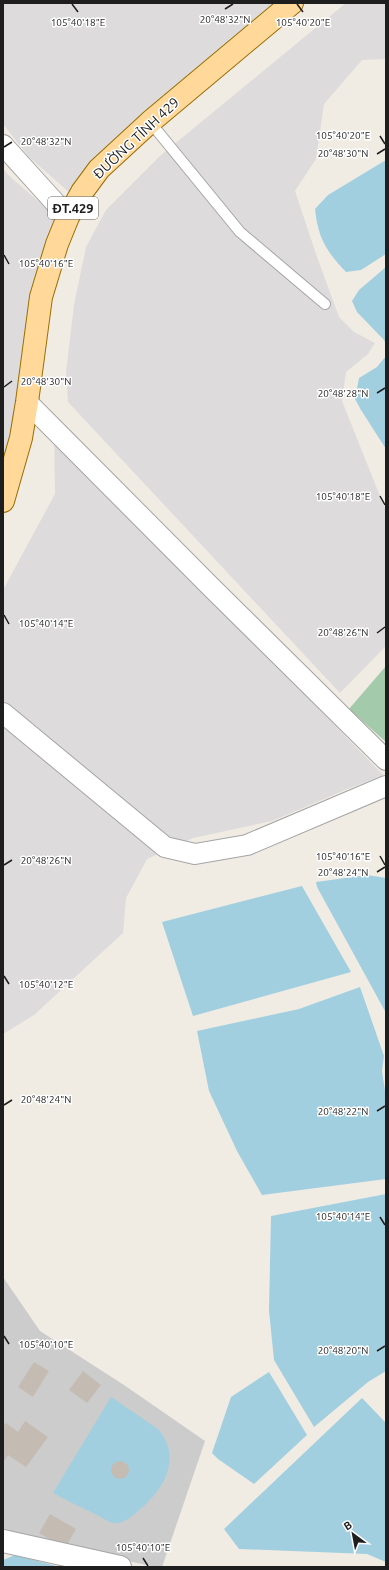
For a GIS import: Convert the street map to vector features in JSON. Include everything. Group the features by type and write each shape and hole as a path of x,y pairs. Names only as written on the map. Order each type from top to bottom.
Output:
{"main road":[{"name":"ĐƯỜNG TỈNH 429","path":"3,501 21,438 41,297 57,244 68,217 82,192 99,169 150,122 292,3"}],"street":[{"path":"3,144 68,217"},
{"path":"27,402 386,760"},
{"path":"3,713 165,847 195,854 247,845 386,786"},
{"path":"3,1542 120,1567"}],"lane":[{"path":"150,122 240,232 325,304"}],"shaded area":[{"path":"3,3 287,3 70,193 29,157 3,124"},
{"path":"346,3 386,3 386,59 362,60 324,104 316,159 295,191 339,317 354,332 375,343 368,354 346,372 342,401 386,511 386,646 340,693 68,402 66,372 74,305 86,247 106,210 161,155"},
{"path":"3,168 7,174 61,221 3,493"},
{"path":"54,431 150,535 383,775 272,821 193,838 147,859 126,898 123,933 34,1015 3,1034 3,590 55,494"},
{"path":"3,1277 40,1331 124,1385 205,1441 162,1567 155,1567 35,1540 3,1530"}],"green space":[{"path":"386,666 386,742 349,709"}],"water":[{"path":"386,160 386,254 361,270 346,272 324,244 318,228 315,209 328,195"},
{"path":"386,267 386,344 384,340 357,312 352,301 359,290"},
{"path":"386,356 386,449 355,399 359,378 377,367"},
{"path":"367,875 386,878 386,1013 317,887 316,882"},
{"path":"302,886 351,972 193,1016 162,922"},
{"path":"360,987 384,1056 382,1071 386,1097 386,1179 262,1195 237,1151 209,1091 197,1031 299,1009"},
{"path":"386,1194 386,1371 368,1382 314,1427 274,1360 269,1311 271,1216"},
{"path":"269,1372 307,1435 254,1484 218,1459 212,1453 231,1397"},
{"path":"111,1397 158,1429 166,1440 169,1452 167,1474 154,1495 132,1516 123,1522 117,1523 109,1522 53,1493"},
{"path":"362,1398 386,1423 386,1562 367,1554 239,1549 224,1529"},
{"path":"15,1555 60,1567 3,1567 3,1560"}],"building":[{"path":"34,1362 49,1371 33,1397 18,1387"},
{"path":"83,1371 101,1385 87,1403 69,1390"},
{"path":"25,1421 48,1437 26,1467 8,1455 4,1461 3,1460 3,1426 6,1423 18,1432"},
{"path":"116,1461 124,1461 129,1466 127,1477 124,1479 116,1479 111,1474 111,1466"},
{"path":"50,1514 76,1529 65,1548 39,1533"}]}
